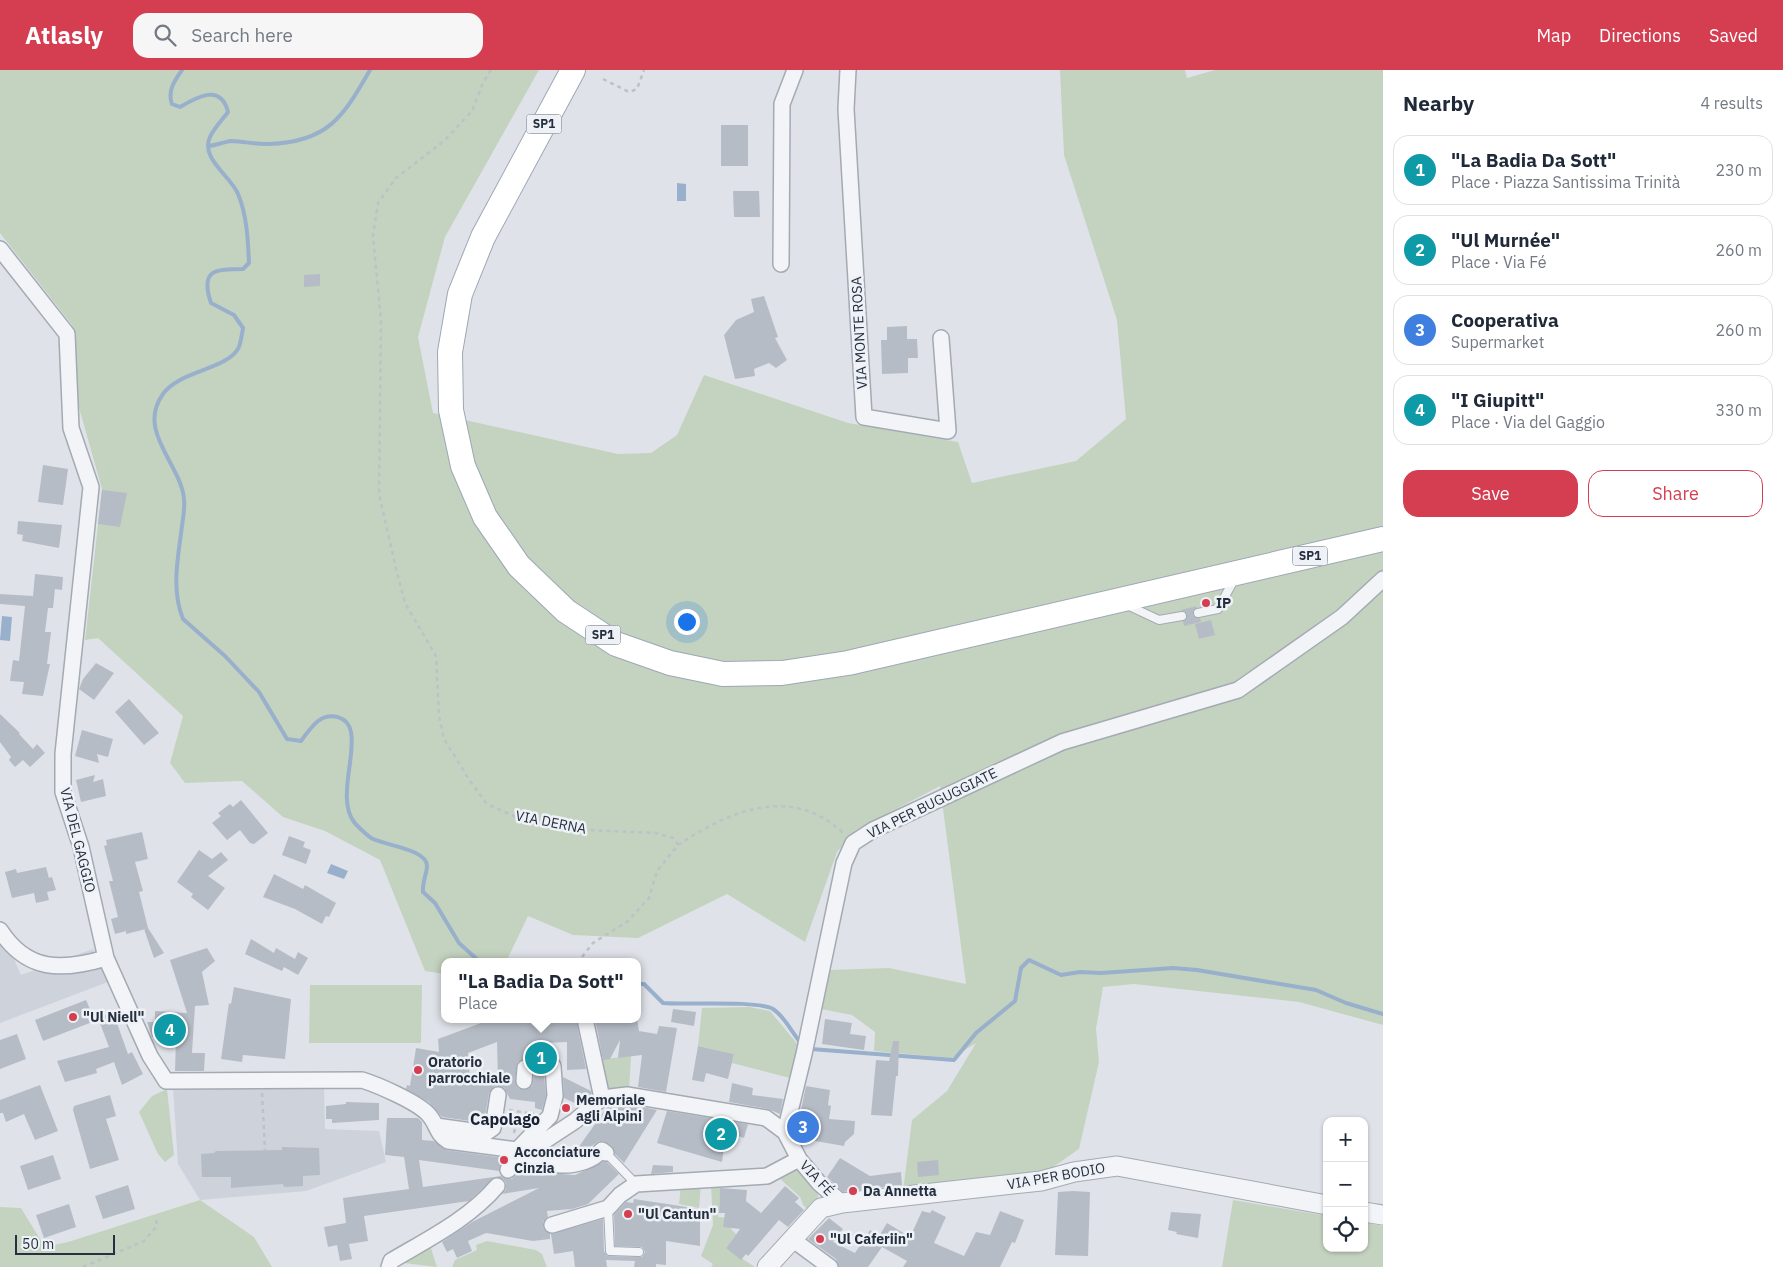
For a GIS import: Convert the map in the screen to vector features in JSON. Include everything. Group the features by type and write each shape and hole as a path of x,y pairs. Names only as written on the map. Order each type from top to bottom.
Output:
{"main road":[{"name":"SP1","path":"573,70 483,237 460,294 450,352 451,410 463,466 485,517 519,566 566,611 616,644 670,663 723,674 782,674 848,663 1383,539"}],"street":[{"path":"781,264 782,104 795,70"},
{"name":"VIA MONTE ROSA","path":"848,70 846,109 864,417 948,431 941,338"},
{"name":"VIA DEL GAGGIO","path":"0,249 67,334 71,428 91,487 63,754 63,792 82,847 106,958 150,1056 166,1081 362,1080 387,1090 433,1121"},
{"name":"VIA PER BUGUGGIATE","path":"785,1132 804,1054 844,863 853,843 911,811 1062,742 1238,690 1342,617 1383,580"},
{"path":"0,930 16,949 29,960 52,966 85,964 106,958"},
{"path":"520,1152 575,1120 602,1098 586,1023"},
{"path":"508,1170 520,1152 550,1116 555,1096 553,1066 528,1071"},
{"name":"VIA FÉ","path":"602,1098 626,1095 766,1118 785,1132 799,1159 819,1183 842,1203"},
{"path":"433,1121 486,1134 493,1128 498,1096"},
{"path":"433,1121 440,1136 448,1141 520,1152 549,1163 570,1166 595,1157 602,1150 606,1153"},
{"path":"552,1225 608,1208 620,1195 636,1184 767,1176 799,1159"},
{"name":"VIA PER BODIO","path":"766,1267 821,1208 842,1203 1041,1181 1074,1172 1117,1166 1160,1172 1227,1188 1323,1204"},
{"path":"389,1267 391,1261 467,1216 484,1202 497,1186"},
{"path":"1368,1213 1383,1215"},
{"path":"792,1239 830,1267"}],"lane":[{"path":"1198,613 1218,609 1238,572"},
{"path":"1116,600 1160,620 1182,616"},
{"path":"606,1153 636,1184"},
{"path":"608,1208 610,1251 639,1252"}],"path":[{"name":"VIA DERNA","path":"491,70 483,83 472,111 444,141 396,178 378,203 373,235 381,321 379,494 397,573 405,603 436,656 439,716 444,739 487,804 514,816 588,830 655,833 674,838 678,845"},
{"path":"603,79 629,92 637,89 644,70"},
{"path":"581,958 593,943 628,921 649,898 657,871 678,845 713,824 754,808 781,806 805,809 832,822 853,843"},
{"path":"262,1080 265,1150"},
{"path":"83,1267 144,1241 156,1228 157,1217"}],"shaded area":[{"path":"2,932 21,975 93,949 108,982 0,1023 0,933"},
{"path":"324,1085 325,1129 379,1131 386,1162 306,1191 200,1200 178,1164 173,1088"}],"green space":[{"path":"0,70 539,70 445,237 418,337 433,413 618,454 651,453 677,435 704,375 848,423 958,442 972,483 1076,461 1126,419 1117,320 1064,155 1060,70 1185,70 1187,78 1215,70 1383,70 1383,1025 1299,1002 1134,984 1103,987 1096,1029 1099,1062 1079,1149 1043,1174 903,1191 912,1120 947,1091 976,1043 952,1058 874,1051 875,1032 852,1015 821,1009 830,970 889,968 966,984 940,786 856,830 837,852 805,942 727,894 638,938 573,935 528,916 508,958 441,958 441,973 425,971 380,860 325,831 283,817 242,781 185,783 170,763 183,716 98,638 85,640 102,489 78,404 72,325 0,233"},
{"path":"310,985 422,985 421,1043 309,1043"},
{"path":"749,1007 770,1011 799,1046 790,1078 732,1063 734,1054 698,1046 702,1008"},
{"path":"631,1056 629,1090 606,1091 595,1060"},
{"path":"167,1089 174,1155 165,1162 158,1154 139,1112 152,1096"},
{"path":"797,1168 818,1188 818,1202 810,1212 803,1205 800,1197 777,1176"},
{"path":"701,1184 699,1208 679,1204 681,1185"},
{"path":"721,1184 718,1217 734,1218 736,1223 731,1229 736,1234 726,1248 755,1267 711,1267 713,1264 701,1256 713,1225 711,1185"},
{"path":"200,1200 254,1237 272,1267 0,1267 0,1207 21,1208 45,1247 68,1242"},
{"path":"1233,1200 1323,1215 1323,1252 1368,1252 1368,1223 1383,1226 1383,1267 1222,1267"},
{"path":"487,1241 536,1250 542,1254 547,1267 452,1267 455,1260 477,1250 476,1245"},
{"path":"430,1245 437,1267 404,1263 404,1262"}],"water":[{"path":"677,183 686,184 686,201 677,201"},
{"path":"2,616 12,617 10,641 0,640"},
{"path":"331,864 348,871 344,879 327,873"}],"building":[{"path":"721,125 748,125 748,166 721,166"},
{"path":"733,191 759,191 760,217 734,217"},
{"path":"320,274 320,286 304,287 304,275"},
{"path":"764,296 778,337 775,338 787,360 776,368 769,363 754,369 755,376 735,379 724,335 736,320 754,312 751,299"},
{"path":"907,326 907,339 917,339 918,358 908,358 908,373 882,374 881,340 887,340 887,327"},
{"path":"43,465 68,469 63,505 38,502"},
{"path":"102,490 127,493 120,527 98,524"},
{"path":"18,521 62,525 59,548 22,541 23,535 17,534"},
{"path":"35,574 63,577 62,590 55,589 53,608 48,608 45,632 51,632 47,664 50,664 43,696 22,694 24,682 10,681 13,660 19,661 25,606 0,604 0,594 33,596"},
{"path":"1197,606 1193,615 1200,618 1201,622 1184,626 1183,621 1187,615 1181,610"},
{"path":"1211,620 1215,635 1199,639 1195,624"},
{"path":"96,663 114,673 94,700 79,689 83,679"},
{"path":"129,699 159,733 144,745 115,712"},
{"path":"0,714 20,733 33,749 37,744 45,753 30,767 23,760 15,767 9,760 11,757 0,742"},
{"path":"82,730 113,739 108,757 97,754 99,763 75,756"},
{"path":"95,775 93,782 103,779 106,796 81,802 76,780"},
{"path":"241,800 268,833 254,844 250,843 240,830 227,840 212,823 221,816 218,813 230,804 233,807"},
{"path":"142,832 148,859 135,862 143,891 139,892 148,928 164,953 154,958 144,929 126,934 126,931 115,934 111,919 118,917 109,881 113,881 104,846 107,845 106,840"},
{"path":"289,836 305,842 303,847 311,850 306,864 282,855"},
{"path":"199,850 212,859 221,852 228,860 208,876 225,888 208,910 191,897 193,894 177,882"},
{"path":"46,867 49,878 52,877 56,890 47,892 49,900 36,903 34,893 12,898 5,872 16,869 17,873"},
{"path":"274,874 303,889 305,885 336,903 329,917 326,916 322,924 295,909 263,897"},
{"path":"251,939 274,953 276,948 295,959 298,952 308,958 298,975 284,967 282,971 245,954"},
{"path":"207,948 215,961 202,972 209,1005 195,1006 192,1053 205,1053 204,1071 175,1071 176,1038 152,1037 147,1022 155,1022 155,1011 187,1013 170,960"},
{"path":"234,987 291,999 285,1059 243,1055 242,1062 221,1059 229,1003 231,1004"},
{"name":"\"Ul Niell\"","path":"86,1000 95,1021 43,1041 35,1020"},
{"path":"673,1009 696,1012 694,1026 671,1022"},
{"path":"113,1012 128,1054 132,1052 143,1074 122,1085 114,1062 96,1069 97,1073 65,1082 57,1061 109,1047 98,1018"},
{"path":"825,1019 852,1023 850,1034 866,1036 864,1050 822,1044"},
{"path":"481,1023 577,1023 586,1069 567,1070 567,1042 546,1043 546,1056 532,1056 518,1062 515,1080 518,1088 524,1090 532,1086 534,1074 544,1075 546,1095 542,1110 535,1108 535,1102 510,1099 504,1088 495,1086 489,1093 484,1123 442,1117 429,1102 406,1089 407,1085 410,1086 416,1048 439,1052 438,1039","holes":["497,1042 498,1082 470,1080 468,1053"]},
{"path":"596,1023 638,1023 639,1031 657,1034 659,1026 677,1028 666,1092 638,1087 642,1055 618,1058 620,1040 610,1059 603,1060"},
{"path":"17,1034 26,1059 0,1069 0,1040"},
{"path":"893,1041 899,1041 898,1076 896,1076 892,1116 871,1115 876,1060 889,1061"},
{"path":"698,1046 734,1054 728,1079 706,1073 704,1082 692,1080"},
{"path":"563,1077 591,1091 592,1094 579,1105 564,1098"},
{"path":"732,1083 753,1088 752,1095 783,1099 780,1114 768,1109 729,1102"},
{"path":"40,1085 58,1131 35,1140 24,1114 6,1122 3,1113 0,1113 0,1100"},
{"path":"806,1086 830,1090 828,1105 831,1106 829,1119 855,1121 854,1134 845,1142 844,1146 798,1138 796,1133"},
{"path":"110,1095 116,1116 106,1119 119,1160 90,1169 73,1110 74,1106"},
{"path":"346,1102 379,1103 379,1120 332,1123 332,1119 326,1119 326,1106 346,1104"},
{"path":"627,1104 657,1110 624,1163 615,1154 612,1146 604,1141 599,1141 584,1151 578,1148 607,1107"},
{"path":"667,1111 748,1124 744,1138 735,1135 730,1149 724,1147 722,1162 657,1143"},
{"path":"387,1118 418,1118 422,1122 422,1140 434,1141 446,1150 505,1158 499,1171 419,1160 423,1187 501,1176 512,1179 524,1166 547,1173 575,1175 603,1162 607,1162 619,1174 588,1204 572,1209 547,1211 548,1217 543,1222 543,1227 550,1234 550,1239 533,1241 486,1233 468,1241 472,1251 457,1258 453,1249 447,1252 442,1242 472,1222 539,1188 502,1194 506,1189 506,1183 503,1179 495,1177 469,1201 364,1216 368,1241 349,1244 352,1259 340,1261 337,1245 328,1247 324,1227 346,1223 343,1198 409,1189 404,1157 385,1155"},
{"path":"282,1147 319,1148 320,1175 303,1176 303,1186 284,1187 283,1184 231,1188 231,1177 202,1177 201,1154 214,1153 216,1151 282,1150"},
{"path":"53,1155 61,1179 28,1190 20,1166"},
{"path":"840,1158 870,1176 901,1172 902,1185 843,1192 827,1177"},
{"path":"938,1160 939,1175 918,1177 917,1162"},
{"path":"653,1165 673,1166 673,1172 651,1174"},
{"path":"128,1185 135,1209 103,1219 95,1196"},
{"path":"785,1186 799,1198 795,1202 804,1210 788,1227 779,1220 748,1256 746,1254 741,1260 726,1248 740,1229 723,1227 725,1213 719,1213 720,1188 747,1190 746,1201 761,1213"},
{"path":"1058,1192 1090,1192 1088,1256 1055,1255"},
{"path":"634,1199 700,1209 700,1246 666,1241 666,1265 656,1264 656,1267 634,1267 635,1261 606,1260 607,1267 575,1267 573,1251 554,1254 551,1234 603,1219 604,1251 607,1256 642,1257 645,1252 642,1247 615,1246 614,1215 626,1202 633,1203"},
{"path":"69,1204 76,1227 44,1238 36,1215"},
{"path":"932,1210 946,1217 934,1243 964,1256 976,1232 990,1235 1000,1211 1024,1220 1015,1243 1012,1242 1000,1267 903,1267 907,1261 882,1247 868,1267 839,1267 836,1259 808,1239 829,1218 843,1229 833,1242 855,1253 870,1230 879,1236 887,1223 910,1237 922,1211 930,1213"},
{"path":"1171,1212 1201,1214 1198,1238 1176,1234 1177,1232 1168,1230"}],"waterway":[{"path":"182,70 171,90 172,104 180,107 194,99 208,95 214,95 225,103 228,112 210,137 209,153 234,187 241,202 247,228 249,263 243,269 217,271 212,274 207,284 211,303 234,315 243,328 239,347 225,361 180,380 171,386 163,394 156,408 154,421 157,434 176,473 184,499 184,513 177,562 176,585 179,608 183,619 225,656 259,692 287,739 301,741 309,730 323,718 333,716 346,722 351,732 352,742 347,790 349,813 354,822 371,838 404,848 420,855 425,860 427,866 423,892 435,903 459,943 476,958"},
{"path":"209,146 231,141 264,144 289,142 320,132 342,114 370,70"},
{"path":"811,1049 954,1060 976,1033 1015,1001 1021,968 1029,960 1061,975 1080,972 1101,973 1173,968 1197,970 1316,990 1346,1003 1383,1014"},
{"path":"641,984 644,984 663,1003 765,1006 777,1012 800,1042"}],"place":[{"name":"IP","path":"1206,603"},
{"name":"\"Ul Niell\"","path":"73,1017"},
{"name":"\"I Giupitt\"","path":"170,1030"},
{"name":"\"La Badia Da Sott\"","path":"541,1058"},
{"name":"Oratorio parrocchiale","path":"418,1070"},
{"name":"Memoriale agli Alpini","path":"566,1108"},
{"name":"Cooperativa","path":"803,1127"},
{"name":"\"Ul Murnée\"","path":"721,1134"},
{"name":"Acconciature Cinzia","path":"504,1160"},
{"name":"Da Annetta","path":"853,1191"},
{"name":"\"Ul Cantun\"","path":"628,1214"},
{"name":"\"Ul Caferiin\"","path":"820,1239"}],"district":[{"name":"Capolago","path":"505,1119"}]}
